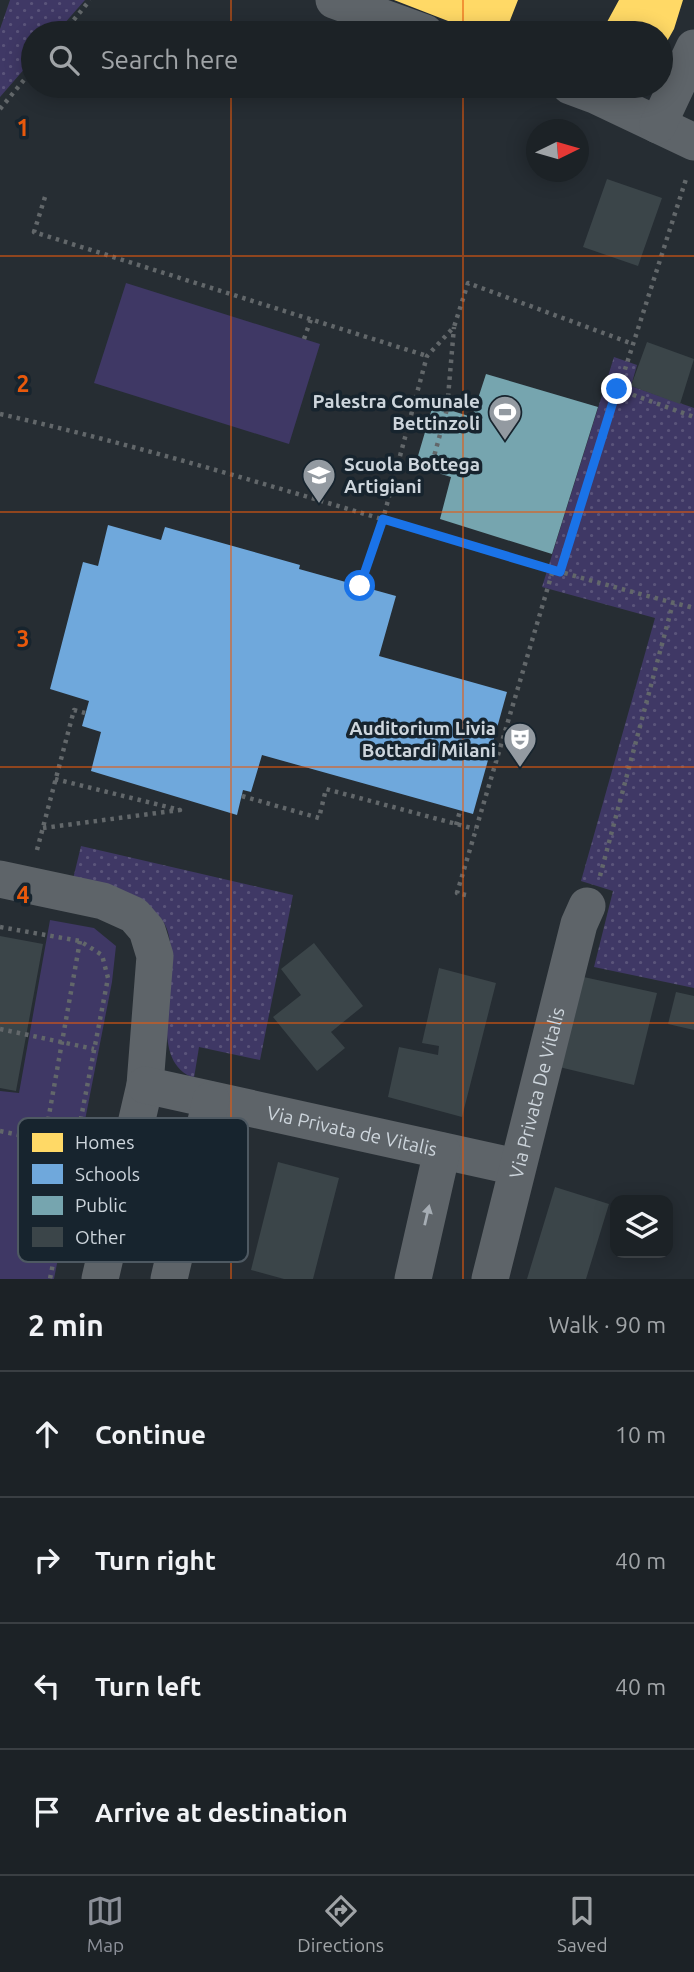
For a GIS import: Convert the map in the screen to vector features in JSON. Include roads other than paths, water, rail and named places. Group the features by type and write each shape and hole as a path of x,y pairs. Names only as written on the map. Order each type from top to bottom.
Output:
{"street":[{"path":"334,0 392,21"},
{"path":"673,93 694,48"},
{"path":"601,98 658,125 692,155"},
{"path":"658,125 671,98"},
{"path":"0,879 103,901 135,915 147,930 155,956 145,1085 137,1118"},
{"name":"Via Privata De Vitalis","path":"490,1279 579,924 587,906"},
{"name":"Via Privata de Vitalis","path":"145,1085 516,1167"},
{"path":"207,1118 211,1100"},
{"name":"Via Privata De Vitalis","path":"412,1279 442,1151"}],"place":[{"name":"Palestra Comunale Bettinzoli","path":"505,442"},
{"name":"Scuola Bottega Artigiani","path":"319,505"},
{"name":"Auditorium Livia Bottardi Milani","path":"520,769"}]}
